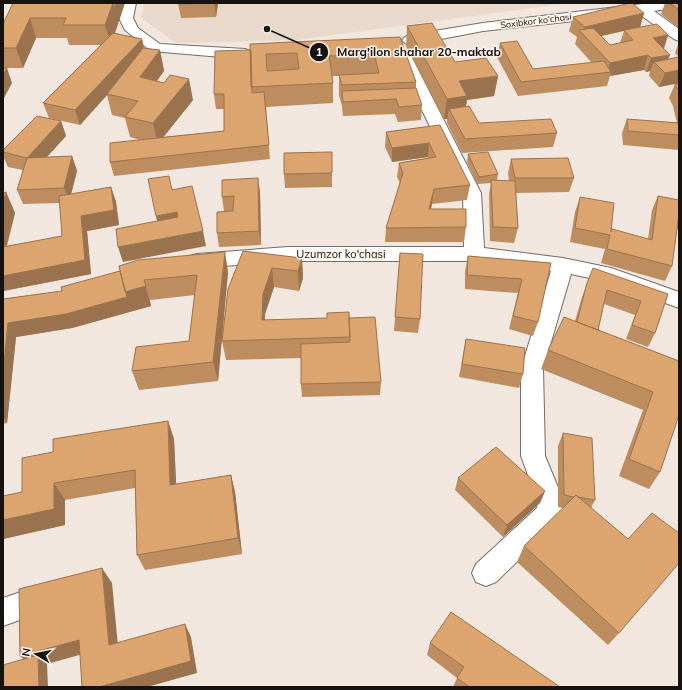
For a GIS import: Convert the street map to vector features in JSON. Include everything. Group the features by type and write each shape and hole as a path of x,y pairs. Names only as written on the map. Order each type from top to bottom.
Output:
{"street":[{"path":"130,3 126,18 132,30 156,48 260,55"},
{"name":"Soxibkor ko'chasi","path":"474,254 472,192 393,43 483,27 642,9 676,3"},
{"path":"642,9 679,36"},
{"name":"Uzumzor ko'chasi","path":"178,262 288,254 474,254 563,266 611,275 679,300"},
{"path":"486,573 545,518 550,510 549,497 533,456 532,369 563,266"}],"shaded area":[{"path":"144,3 568,3 296,40 176,43 141,18"}],"building":[{"path":"13,3 113,3 105,25 63,25 66,18 30,18 16,48 3,48 3,24"},
{"path":"178,3 214,3 178,4"},
{"path":"630,3 644,13 585,27 573,17"},
{"path":"670,3 679,3 679,10"},
{"path":"432,23 455,62 486,58 498,76 459,81 467,96 447,99 407,26"},
{"path":"657,24 668,35 653,38 670,55 651,58 648,55 610,63 579,30 593,28 610,45 633,40 624,30"},
{"path":"113,33 142,39 75,110 43,103"},
{"path":"400,37 416,82 342,85 339,75 379,73 374,54 329,56 333,83 251,87 250,44","holes":["297,53 299,69 267,71 266,54"]},
{"path":"517,41 533,69 604,61 611,72 521,82 500,43"},
{"path":"143,48 160,50 140,77 164,83 170,75 189,79 153,123 125,117 138,101 107,94"},
{"path":"251,50 252,93 264,92 269,145 110,162 110,143 224,131 224,94 214,94 215,51"},
{"path":"679,57 679,70 665,73 654,62"},
{"path":"3,68 7,68 3,75"},
{"path":"675,84 679,84 679,91"},
{"path":"416,88 422,105 399,107 396,99 343,102 342,91"},
{"path":"469,106 479,123 551,119 557,133 465,139 449,109"},
{"path":"37,116 61,121 27,158 3,152 3,150"},
{"path":"627,119 679,123 679,135 628,131"},
{"path":"440,125 470,185 434,189 429,209 466,209 466,227 386,228 403,173 399,163 436,157 429,143 392,148 386,132"},
{"path":"332,152 332,173 284,174 284,153"},
{"path":"488,152 498,174 479,177 468,154"},
{"path":"72,156 64,188 17,190 27,158"},
{"path":"568,158 574,178 515,178 511,159"},
{"path":"169,176 172,190 192,186 203,231 118,247 116,229 178,217 177,212 156,216 148,179"},
{"path":"258,178 259,231 217,233 217,212 233,211 234,196 222,197 222,180"},
{"path":"491,180 515,181 518,228 493,227"},
{"path":"111,187 114,210 81,216 85,260 3,276 3,247 62,236 59,196"},
{"path":"6,192 3,204 3,193"},
{"path":"658,196 679,200 679,214 672,266 607,249 610,235 575,228 580,197 614,203 611,232 612,229 652,240"},
{"path":"243,251 302,258 298,271 272,268 263,294 262,320 327,318 327,313 349,312 350,337 222,341 228,289"},
{"path":"225,252 213,362 132,371 136,347 189,341 197,275 144,280 146,286 125,292 119,266 138,260"},
{"path":"400,253 423,254 420,319 395,317"},
{"path":"468,256 551,263 538,322 513,316 522,279 467,275"},
{"path":"593,268 668,294 655,333 632,325 641,301 607,290 598,330 577,322 587,283"},
{"path":"120,271 127,297 66,314 8,323 3,373 3,299 62,291 61,287"},
{"path":"375,317 381,382 301,384 301,344 350,342 349,318"},
{"path":"564,317 679,361 679,415 660,472 629,459 653,392 548,350"},
{"path":"466,339 525,348 523,374 462,364"},
{"path":"168,421 170,485 231,475 238,538 137,555 135,470 54,483 54,509 3,520 3,496 22,492 22,458 53,452 53,439"},
{"path":"563,433 592,438 595,500 578,497 576,495 574,497 564,495"},
{"path":"496,447 545,491 507,525 458,478"},
{"path":"576,495 628,539 652,513 679,533 679,563 619,633 524,546"},
{"path":"102,568 109,645 185,624 191,661 99,687 82,687 79,640 20,656 19,589"},
{"path":"451,612 560,687 470,687 457,678 464,667 430,643"},
{"path":"38,655 39,687 3,687 3,665"}],"place":[{"name":"Marg'ilon shahar 20-maktab","path":"267,29"}]}
